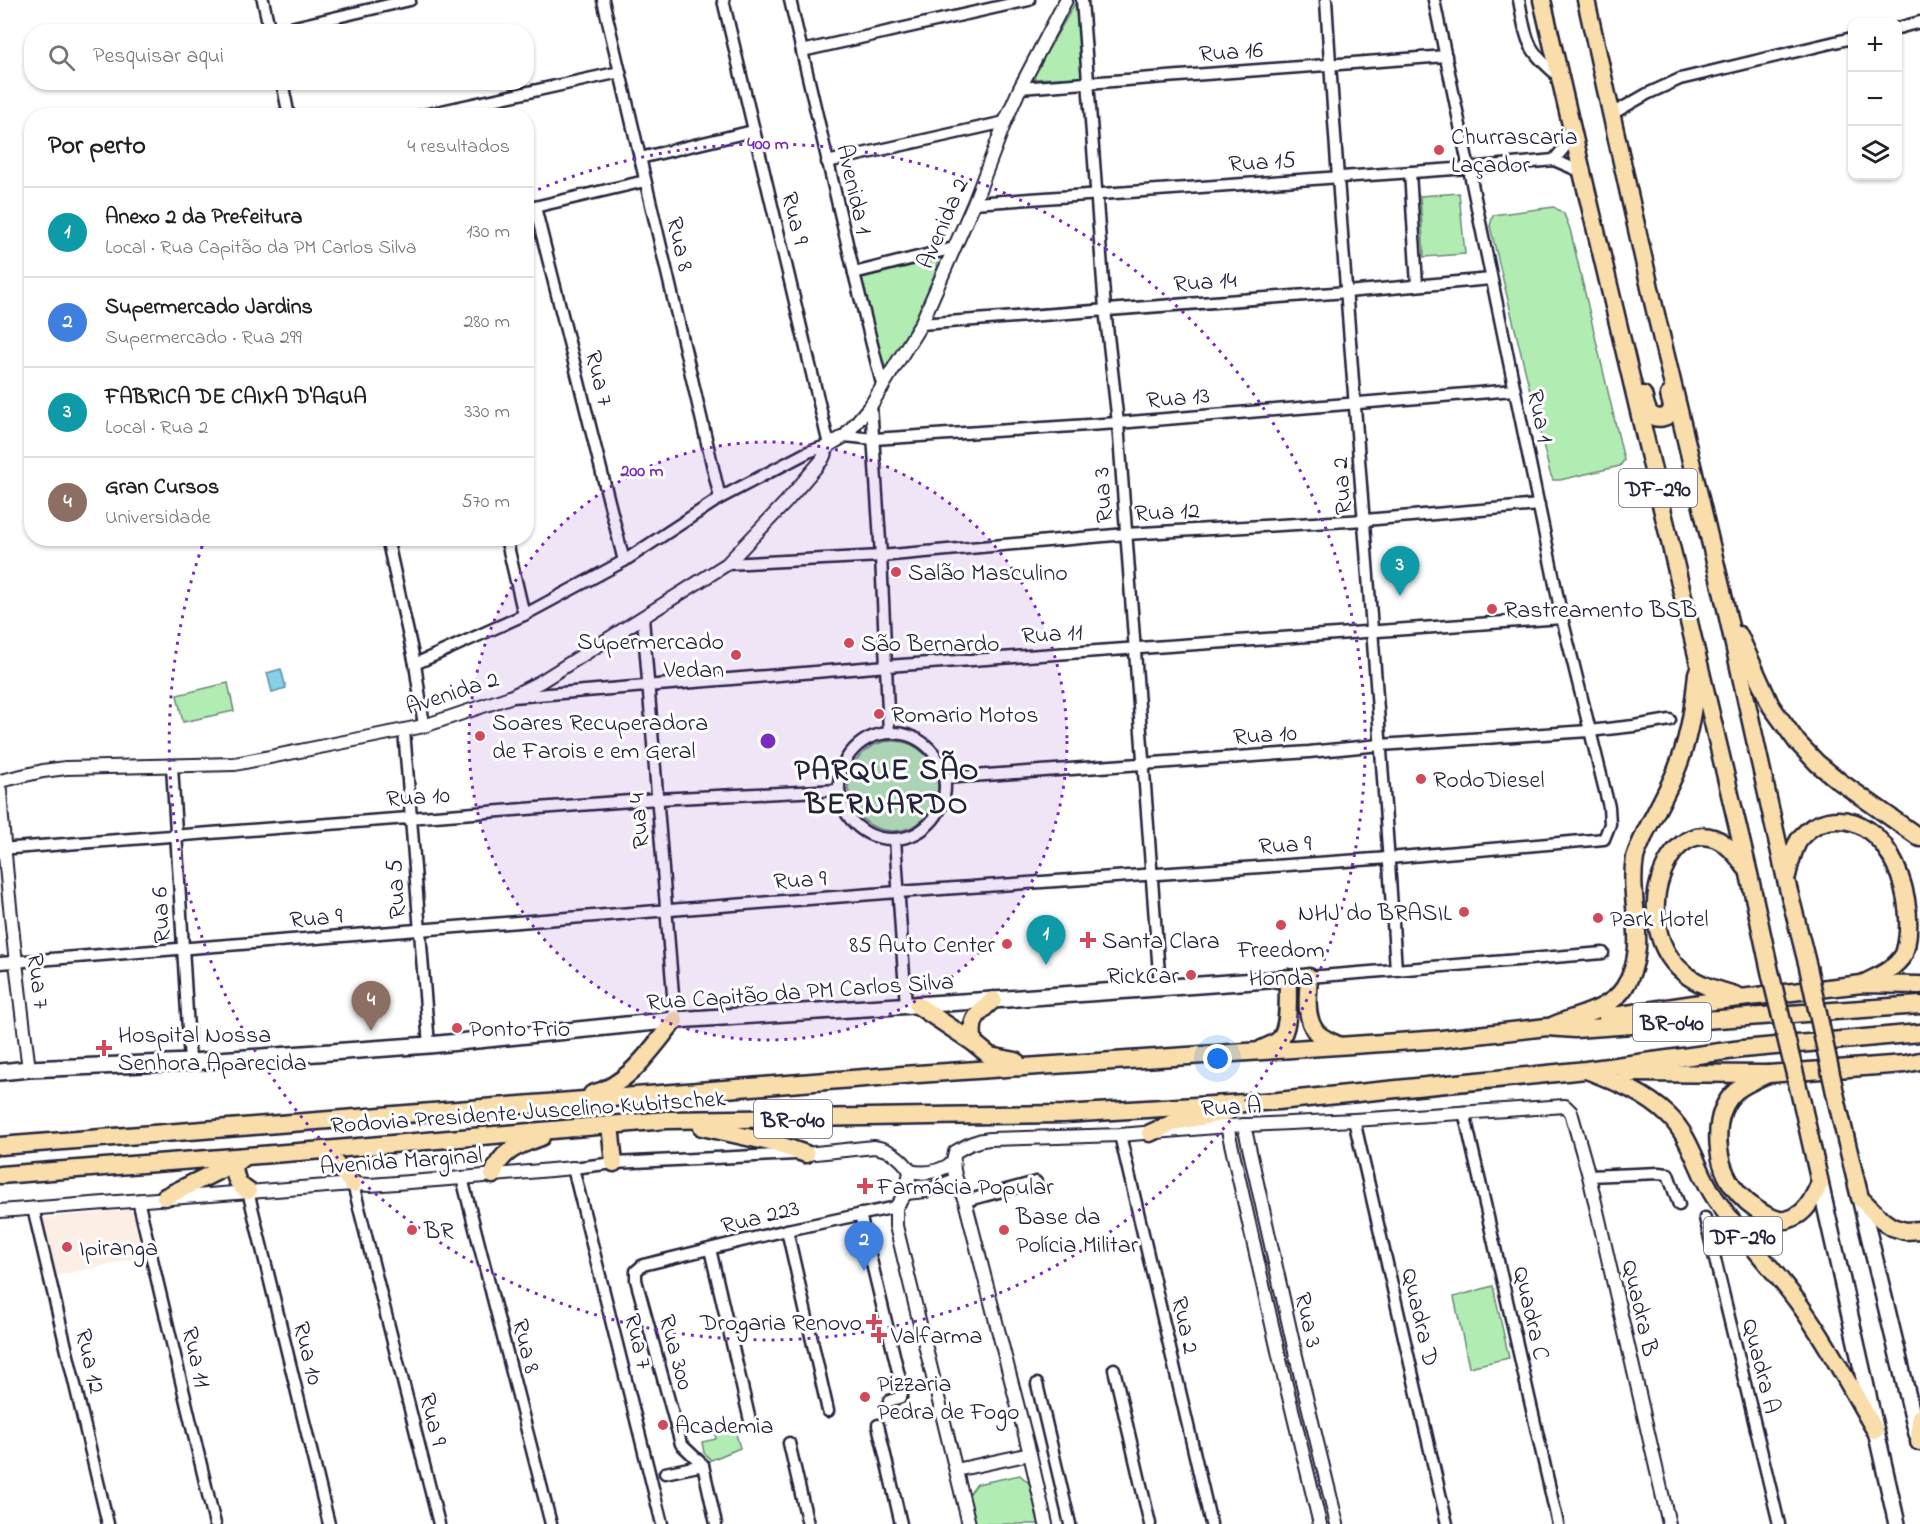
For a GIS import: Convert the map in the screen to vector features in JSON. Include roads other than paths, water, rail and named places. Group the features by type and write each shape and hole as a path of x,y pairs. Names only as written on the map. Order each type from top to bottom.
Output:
{"highway":[{"name":"DF-290","path":"1542,0 1820,1183 1806,1209 1785,1221 1757,1210 1738,1194 1722,1164 1719,1142 1720,1119 1728,1100 1736,1091 1768,1074"},
{"name":"DF-290","path":"1586,0 1654,306 1723,595 1860,1198"},
{"path":"1618,322 1625,328 1630,339 1646,407 1651,415 1657,418 1665,417 1671,412 1672,407 1654,334 1654,306"},
{"path":"1723,595 1771,706 1797,742 1817,764 1920,838"},
{"name":"DF-290","path":"1549,1027 1605,1006 1624,988 1634,967 1638,930 1633,892 1636,855 1685,746 1691,722 1698,658"},
{"name":"DF-290","path":"1786,880 1793,852 1802,837 1812,827 1831,820 1845,820 1861,825 1882,840 1898,858 1904,868 1912,893 1915,915 1913,935 1897,963 1889,970 1862,984"},
{"path":"1744,997 1706,986 1684,974 1664,949 1659,935 1655,909 1662,874 1674,852 1680,845 1696,837 1715,838 1722,842 1738,856 1749,874"},
{"path":"1308,977 1308,1011 1311,1024 1318,1034 1338,1045"},
{"path":"1259,1050 1277,1041 1284,1033 1288,978"},
{"path":"1549,1027 1744,997 1862,984 1920,985"},
{"path":"974,1043 971,1031 974,1019 993,1000"},
{"path":"912,1005 974,1043 990,1056 1041,1066"},
{"name":"Rodovia Presidente Juscelino Kubitschek","path":"0,1146 903,1074 1442,1039 1549,1027 1575,1029 1920,1005"},
{"path":"567,1101 602,1092 620,1082 675,1020"},
{"name":"Rodovia Presidente Juscelino Kubitschek","path":"0,1175 241,1159 666,1120 1064,1114 1278,1101 1587,1070 1742,1049 1920,1033"},
{"path":"1587,1070 1624,1073 1768,1074 1915,1064"},
{"name":"DF-290","path":"1587,1070 1628,1087 1660,1108 1678,1128 1689,1144 1704,1180 1715,1198 1797,1301 1828,1348 1875,1430"},
{"path":"1150,1133 1175,1122 1278,1101"},
{"path":"666,1120 725,1131 774,1143 806,1154"},
{"path":"610,1125 614,1163"},
{"path":"493,1175 496,1162 505,1154 524,1143 565,1129"},
{"path":"324,1150 353,1184"},
{"path":"241,1159 234,1170 240,1187 248,1191"},
{"path":"165,1197 241,1159"},
{"path":"1860,1198 1881,1220 1892,1227 1905,1231 1920,1230"},
{"name":"DF-290","path":"1919,1445 1920,1417"}],"main road":[{"name":"Rua Capitão da PM Carlos Silva","path":"0,1072 190,1062 429,1045 675,1020 1308,977"},
{"name":"DF-290","path":"1820,1183 1897,1524"},
{"name":"DF-290","path":"1860,1198 1919,1445"}],"street":[{"path":"263,0 269,24"},
{"path":"306,24 410,0"},
{"name":"Rua 8","path":"603,0 720,498"},
{"name":"Rua 9","path":"723,0 829,445"},
{"name":"Avenida 1","path":"790,0 883,388"},
{"path":"802,51 1029,0"},
{"name":"Avenida 2","path":"415,664 524,615 624,561 720,498 808,452 829,445 845,436 872,405 921,324 974,203 1020,88 1066,0"},
{"name":"Rua 3","path":"1082,0 1105,309 1118,423 1160,987"},
{"name":"Rua 2","path":"1326,0 1396,970"},
{"name":"Rua 1","path":"1434,0 1562,618 1609,807 1610,824 1604,839"},
{"path":"1519,0 1525,33 1533,53 1561,78"},
{"path":"1902,27 1920,22"},
{"path":"1612,114 1680,79 1848,39"},
{"name":"Rua 16","path":"1020,88 1446,56"},
{"path":"456,108 620,72"},
{"path":"284,90 287,108"},
{"path":"827,162 1005,122"},
{"path":"640,158 753,131"},
{"path":"1574,136 1554,160 1582,172"},
{"name":"Rua 15","path":"974,203 1554,160"},
{"path":"1410,172 1417,285"},
{"path":"534,207 645,182"},
{"name":"Rua 7","path":"534,219 624,561"},
{"path":"854,273 954,248"},
{"name":"Rua 14","path":"921,324 1491,279"},
{"name":"Rua 13","path":"845,436 874,439 1118,423 1514,390"},
{"path":"872,405 889,733"},
{"name":"Avenida 2","path":"0,781 66,768 235,764 424,726 510,697 540,682 727,564 822,460 829,445"},
{"name":"Rua 12","path":"727,564 881,556 1126,534 1365,520 1539,505"},
{"path":"389,546 415,664 424,726"},
{"path":"508,546 524,615"},
{"name":"Rua 4","path":"643,618 675,1020"},
{"name":"Rua 11","path":"510,697 887,666 1562,618"},
{"name":"Rua 10","path":"944,778 1589,730 1670,720"},
{"name":"Rua 5","path":"404,730 429,1045"},
{"path":"889,733 904,734 919,740 931,750 940,763 944,778 944,796 938,813 927,826 912,835 894,839 878,837 864,831 851,820 843,806 839,790 841,773 847,758 858,745 872,736 889,733"},
{"name":"Rua 6","path":"172,766 190,1062"},
{"name":"Rua 7","path":"0,790 2,849 29,1069"},
{"name":"Rua 10","path":"2,849 657,799 839,790"},
{"path":"894,839 912,1005"},
{"name":"Rua 9","path":"0,963 898,892 1389,858 1604,839"},
{"name":"Rua Capitão da PM Carlos Silva","path":"1308,977 1603,953"},
{"name":"Rua A","path":"952,1163 955,1152 978,1140 1120,1135 1227,1126 1564,1106"},
{"name":"Quadra B","path":"1564,1106 1568,1108 1573,1118 1589,1176 1669,1524"},
{"name":"Quadra C","path":"1464,1112 1558,1524"},
{"name":"Quadra D","path":"1354,1120 1447,1524"},
{"name":"Rua 3","path":"1244,1125 1337,1524"},
{"name":"Rua 3","path":"1227,1126 1320,1524"},
{"name":"Rua 2","path":"1120,1135 1211,1524"},
{"path":"806,1154 882,1148 901,1159 910,1171 920,1173 933,1172 952,1163 965,1201 1046,1524"},
{"name":"Avenida Marginal","path":"0,1211 248,1191 462,1179 614,1163 806,1154"},
{"name":"Rua 7","path":"573,1168 662,1524"},
{"path":"910,1171 906,1193 896,1207 896,1226 969,1524"},
{"path":"1589,1176 1668,1174 1679,1205"},
{"name":"Rua 8","path":"462,1179 551,1524"},
{"path":"906,1193 926,1191 956,1180"},
{"path":"965,1201 1036,1182"},
{"name":"Rua 9","path":"353,1184 439,1524"},
{"name":"Rua 10","path":"248,1191 329,1524"},
{"name":"Rua 11","path":"138,1200 215,1524"},
{"name":"Rua 223","path":"636,1271 643,1266 787,1230 896,1207"},
{"name":"Rua 12","path":"33,1208 108,1524"},
{"path":"860,1214 903,1392 901,1397 889,1401"},
{"name":"Quadra A","path":"1705,1218 1779,1524"},
{"path":"787,1230 828,1411"},
{"path":"710,1249 751,1425"},
{"name":"Rua 300","path":"636,1271 636,1280 681,1444 703,1465"},
{"path":"1280,1360 1296,1356"},
{"path":"1114,1369 1150,1524"},
{"path":"1037,1384 1070,1524"},
{"path":"878,1425 901,1524"},
{"path":"789,1443 808,1524"},
{"path":"956,1470 1030,1454"},
{"path":"665,1473 703,1465 716,1524"}],"water":[{"path":"281,669 286,688 272,692 267,673"}],"place":[{"name":"Churrascaria Laçador","path":"1439,150"},
{"name":"Salão Masculino","path":"896,572"},
{"name":"FABRICA DE CAIXA D'AGUA","path":"1400,596"},
{"name":"Rastreamento BSB","path":"1492,609"},
{"name":"São Bernardo","path":"849,643"},
{"name":"Supermercado Vedan","path":"736,655"},
{"name":"Romario Motos","path":"879,714"},
{"name":"Soares Recuperadora de Farois e em Geral","path":"480,736"},
{"name":"RodoDiesel","path":"1421,779"},
{"name":"NHJ do BRASIL","path":"1464,912"},
{"name":"Park Hotel","path":"1598,918"},
{"name":"Freedom Honda","path":"1281,925"},
{"name":"Santa Clara","path":"1088,940"},
{"name":"85 Auto Center","path":"1007,944"},
{"name":"Anexo 2 da Prefeitura","path":"1046,965"},
{"name":"RickCar","path":"1191,975"},
{"name":"Ponto Frio","path":"457,1028"},
{"name":"Gran Cursos","path":"371,1031"},
{"name":"Hospital Nossa Senhora Aparecida","path":"104,1048"},
{"name":"Farmácia Popular","path":"865,1186"},
{"name":"BR","path":"412,1230"},
{"name":"Base da Polícia Militar","path":"1004,1230"},
{"name":"Ipiranga","path":"67,1247"},
{"name":"Supermercado Jardins","path":"864,1271"},
{"name":"Drogaria Renovo","path":"874,1322"},
{"name":"Valfarma","path":"879,1335"},
{"name":"Pizzaria Pedra de Fogo","path":"865,1397"},
{"name":"Academia","path":"663,1425"}],"district":[{"name":"PARQUE SÃO BERNARDO","path":"887,786"}]}
